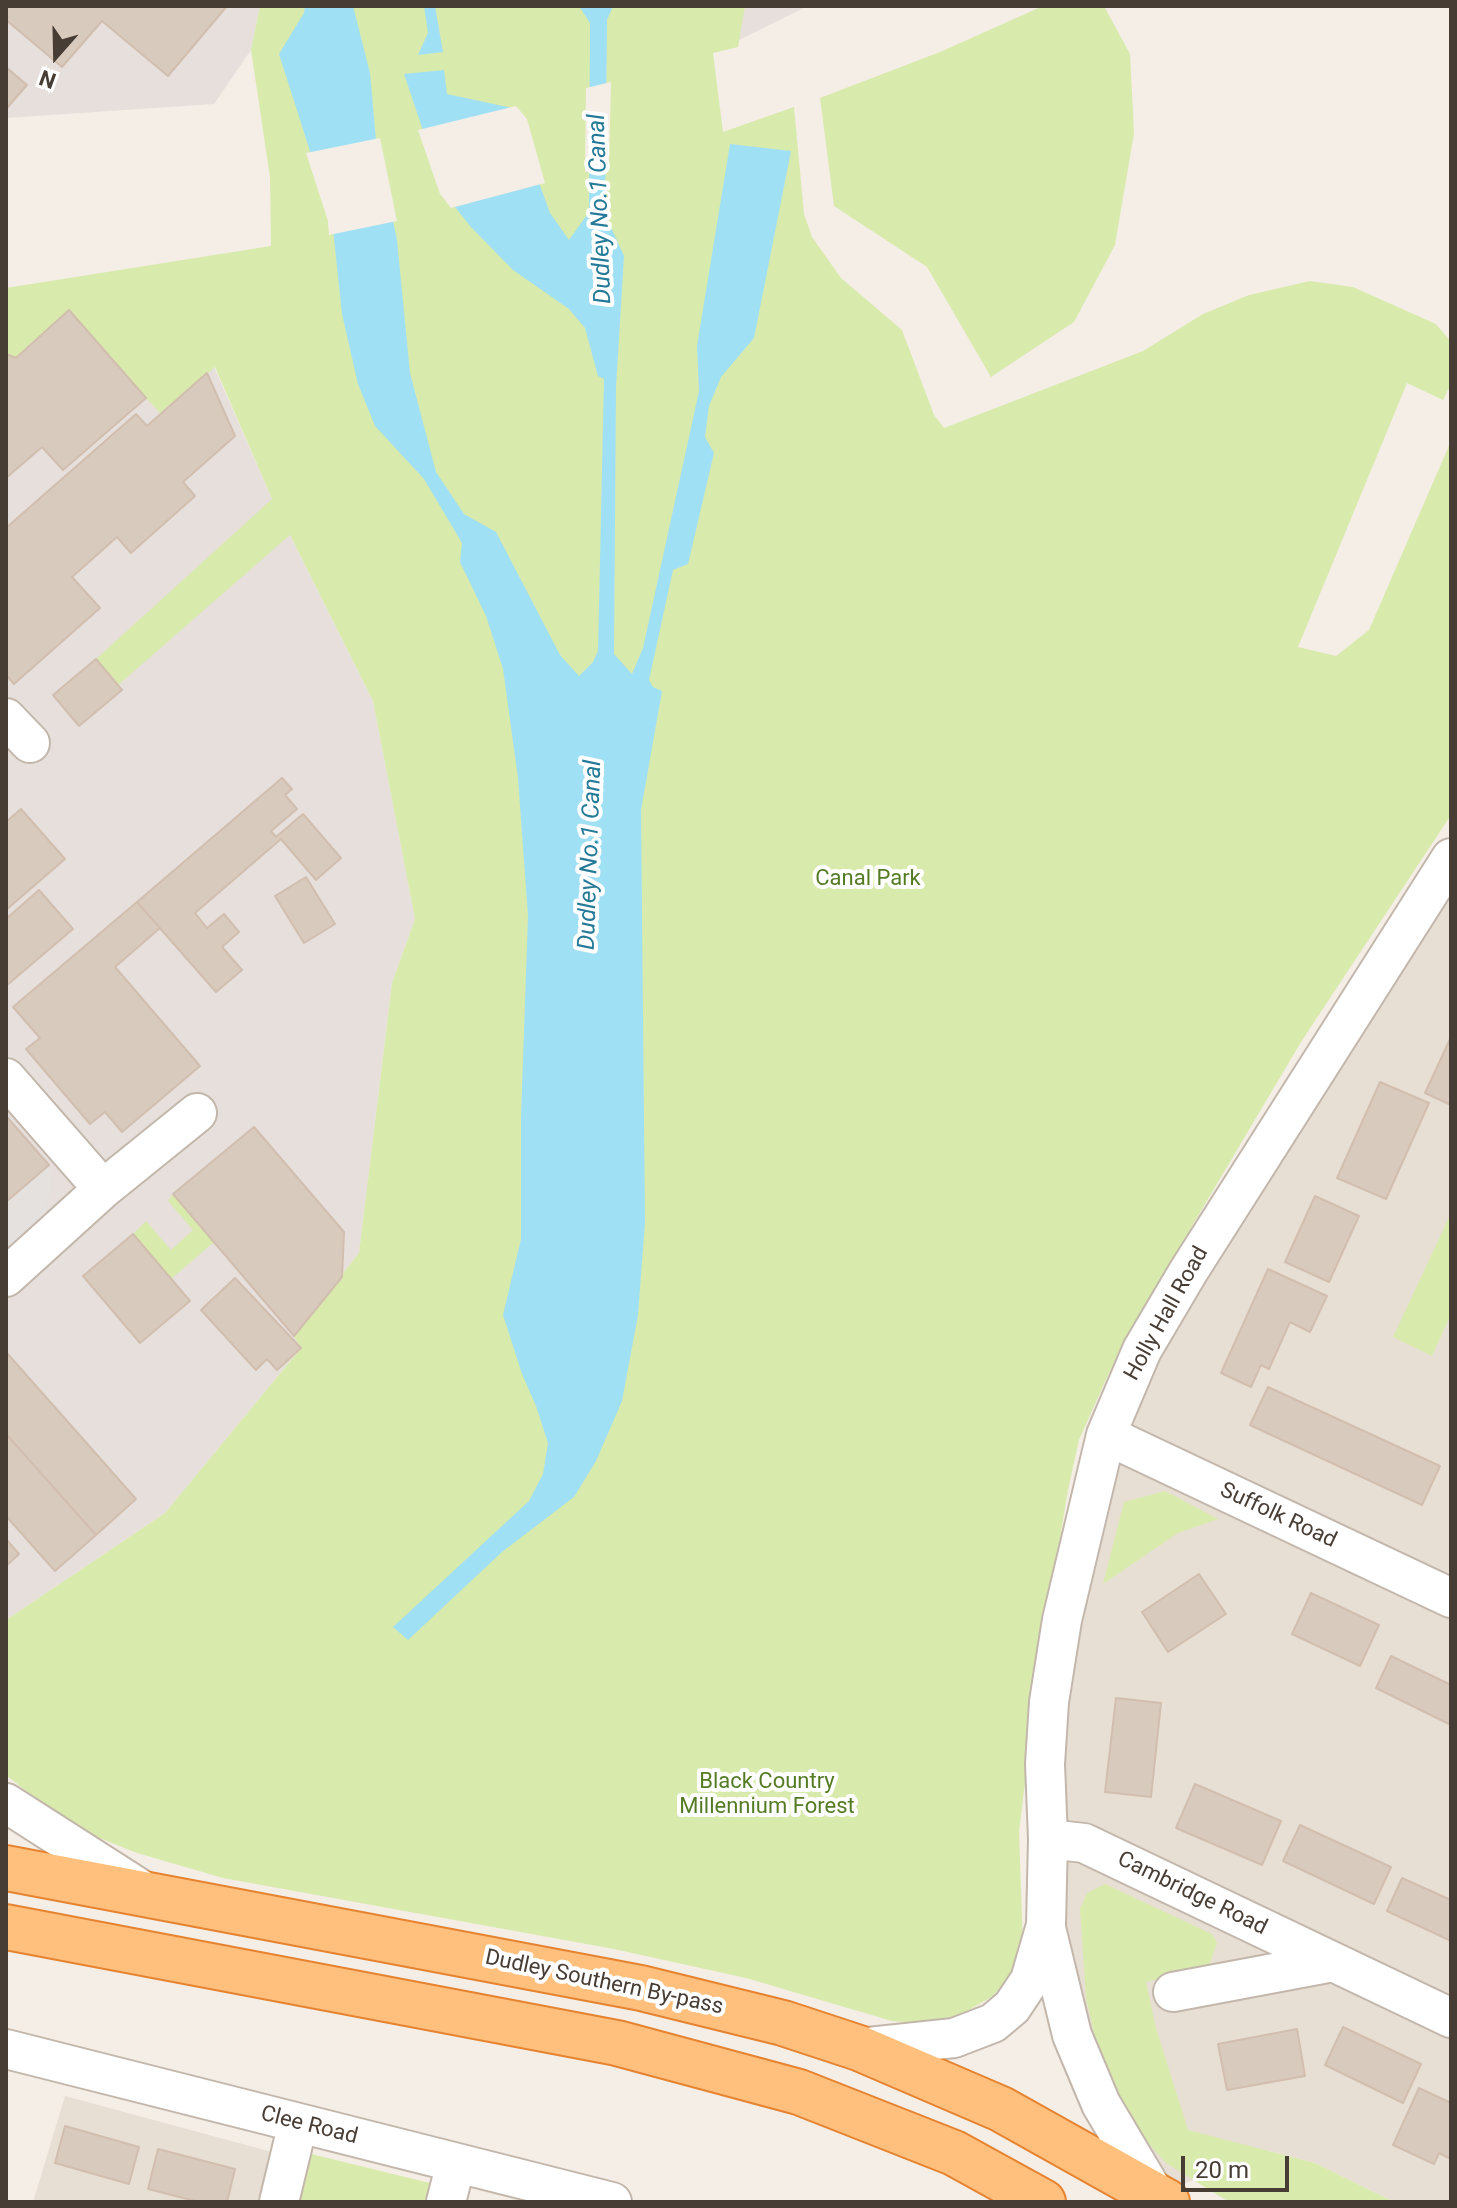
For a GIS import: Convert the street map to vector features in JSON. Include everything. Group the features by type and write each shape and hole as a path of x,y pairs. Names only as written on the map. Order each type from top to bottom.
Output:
{"highway":[{"name":"Dudley Southern By-pass","path":"6,1868 641,1988 783,2023 859,2048 1001,2109 1161,2198"},
{"path":"6,1927 617,2043 799,2092 954,2153 1043,2202"}],"street":[{"name":"Holly Hall Road","path":"1161,2198 1101,2104 1072,2035 1046,1925 1048,1839 1045,1764 1049,1702 1062,1620 1106,1435 1142,1350 1188,1272 1451,858"},
{"path":"6,1078 103,1189"},
{"path":"6,1277 103,1189 197,1113"},
{"name":"Suffolk Road","path":"1106,1435 1451,1598"},
{"path":"6,1803 150,1894"},
{"name":"Cambridge Road","path":"1048,1839 1084,1843 1451,2018"},
{"name":"Holly Hall Road","path":"859,2048 954,2038 993,2023 1012,2007 1030,1980 1046,1925"},
{"path":"1173,1992 1333,1962"},
{"name":"Clee Road","path":"6,2049 612,2202"},
{"path":"279,2202 298,2123"},
{"path":"446,2202 456,2163"}],"shaded area":[{"path":"6,6 260,6 251,50 214,104 6,118"},
{"path":"709,6 808,6 713,53"},
{"path":"6,354 214,367 272,499 373,701 415,919 392,983 359,1253 294,1336 301,1348 165,1513 6,1620"},
{"path":"1451,858 1451,2202 1394,2202 1315,2163 1270,2151 1155,2195 1072,2035 1048,1839 1106,1435"},
{"path":"49,1165 51,1186 46,1213 6,1253 6,1202"},
{"path":"65,2096 272,2152 261,2202 33,2202"}],"green space":[{"name":"Canal Park","path":"260,6 745,6 738,47 713,53 723,132 794,107 804,214 812,237 841,278 902,330 934,415 944,428 1143,351 1203,314 1249,295 1310,281 1353,287 1436,324 1451,342 1451,384 1443,400 1407,383 1298,647 1336,656 1369,630 1451,441 1451,815 1301,1042 1144,1307 1108,1375 1079,1440 1040,1658 1019,1832 1023,1946 1012,1973 993,1996 957,2017 928,2024 892,2021 746,1978 614,1949 223,1878 137,1853 72,1827 6,1775 6,1620 165,1513 301,1348 294,1336 359,1253 392,983 415,919 373,701 290,535 117,686 96,659 272,499 215,367 161,414 146,398 6,354 6,288 271,246 270,177 251,50"},
{"path":"1043,6 1104,6 1130,54 1134,133 1115,245 1074,322 991,377 927,267 834,206 820,98 940,52"},
{"path":"173,1194 214,1242 171,1279 133,1234 146,1221 171,1250 193,1230 168,1201"},
{"path":"1451,1213 1451,1314 1432,1356 1393,1337"},
{"path":"1165,1491 1218,1519 1178,1533 1103,1584 1124,1502"},
{"path":"1105,1884 1212,1934 1217,1943 1209,1966 1146,1982 1156,2028 1188,2130 1315,2163 1394,2202 1229,2202 1166,2163 1140,2134 1116,2095 1096,2041 1086,1998 1080,1909 1087,1893"},
{"path":"307,2153 434,2184 429,2202 295,2202"}],"water":[{"name":"Dudley No.1 Canal","path":"305,6 353,6 370,73 376,140 397,240 410,373 436,472 464,514 496,532 560,655 579,676 593,662 598,651 604,379 598,376 585,328 569,309 513,270 470,226 444,193 404,74 444,70 447,94 512,108 550,213 569,240 589,212 590,23 579,6 613,6 607,20 605,214 624,256 616,387 614,654 632,674 643,648 699,391 697,346 730,144 791,151 754,338 721,377 709,406 705,437 714,453 688,564 673,570 649,680 653,687 662,691 641,810 645,1222 638,1315 622,1401 596,1461 574,1497 502,1552 408,1640 393,1627 529,1501 543,1474 548,1443 503,1315 521,1239 521,1117 528,916 518,778 503,669 486,616 460,562 462,543 424,479 375,426 358,384 342,314 332,220 279,54 304,13"},
{"path":"424,6 435,6 443,52 418,55 428,33"}],"pier":[{"path":"611,82 609,166 585,172 586,88"},
{"path":"516,106 527,119 545,183 451,208 440,194 418,130"},
{"path":"380,138 397,221 329,235 328,221 306,153"}],"building":[{"path":"6,6 227,6 168,76 102,21 62,67 6,20"},
{"path":"6,67 27,85 6,109"},
{"path":"69,310 146,398 63,470 42,447 6,478 6,354 16,358"},
{"path":"207,373 235,436 183,482 195,496 131,553 117,537 72,577 100,608 14,684 6,675 6,528 136,414 147,426"},
{"path":"96,659 122,690 79,726 53,695"},
{"path":"282,778 292,789 285,795 297,809 271,831 276,837 303,814 341,858 316,880 281,839 195,913 207,928 224,914 239,932 222,947 242,970 216,992 137,902"},
{"path":"21,809 65,859 6,910 6,822"},
{"path":"306,877 335,924 304,943 275,896"},
{"path":"39,890 73,929 6,986 6,919"},
{"path":"137,902 160,928 115,967 200,1066 122,1132 105,1112 90,1124 26,1049 40,1038 13,1007"},
{"path":"1451,1037 1451,1105 1425,1093"},
{"path":"1380,1082 1429,1103 1386,1199 1337,1178"},
{"path":"6,1118 49,1165 6,1202"},
{"path":"254,1127 344,1232 342,1277 294,1336 173,1194"},
{"path":"1315,1196 1359,1216 1329,1282 1285,1262"},
{"path":"133,1234 190,1301 140,1343 83,1276"},
{"path":"1268,1269 1327,1296 1310,1332 1290,1322 1269,1369 1261,1365 1251,1387 1221,1373"},
{"path":"235,1278 301,1348 277,1370 267,1359 256,1370 201,1310"},
{"path":"6,1352 136,1499 96,1535 6,1434"},
{"path":"1268,1387 1440,1466 1422,1505 1250,1425"},
{"path":"6,1434 96,1535 55,1571 6,1516"},
{"path":"6,1539 19,1554 6,1566"},
{"path":"1199,1574 1226,1614 1168,1652 1142,1612"},
{"path":"1311,1593 1379,1625 1360,1666 1292,1634"},
{"path":"1391,1656 1451,1685 1451,1725 1376,1688"},
{"path":"1116,1698 1161,1703 1151,1797 1105,1792"},
{"path":"1195,1784 1281,1821 1262,1865 1176,1828"},
{"path":"1300,1825 1391,1867 1374,1904 1283,1861"},
{"path":"1402,1878 1451,1900 1451,1941 1387,1911"},
{"path":"1343,2027 1421,2064 1403,2103 1325,2065"},
{"path":"1297,2029 1305,2076 1227,2090 1218,2044"},
{"path":"1419,2088 1451,2103 1451,2159 1439,2153 1434,2164 1393,2145"},
{"path":"65,2126 139,2147 129,2184 55,2163"},
{"path":"158,2149 235,2169 227,2202 199,2202 148,2189"}],"park label":[{"name":"Black Country Millennium Forest","path":"767,1794"}]}
